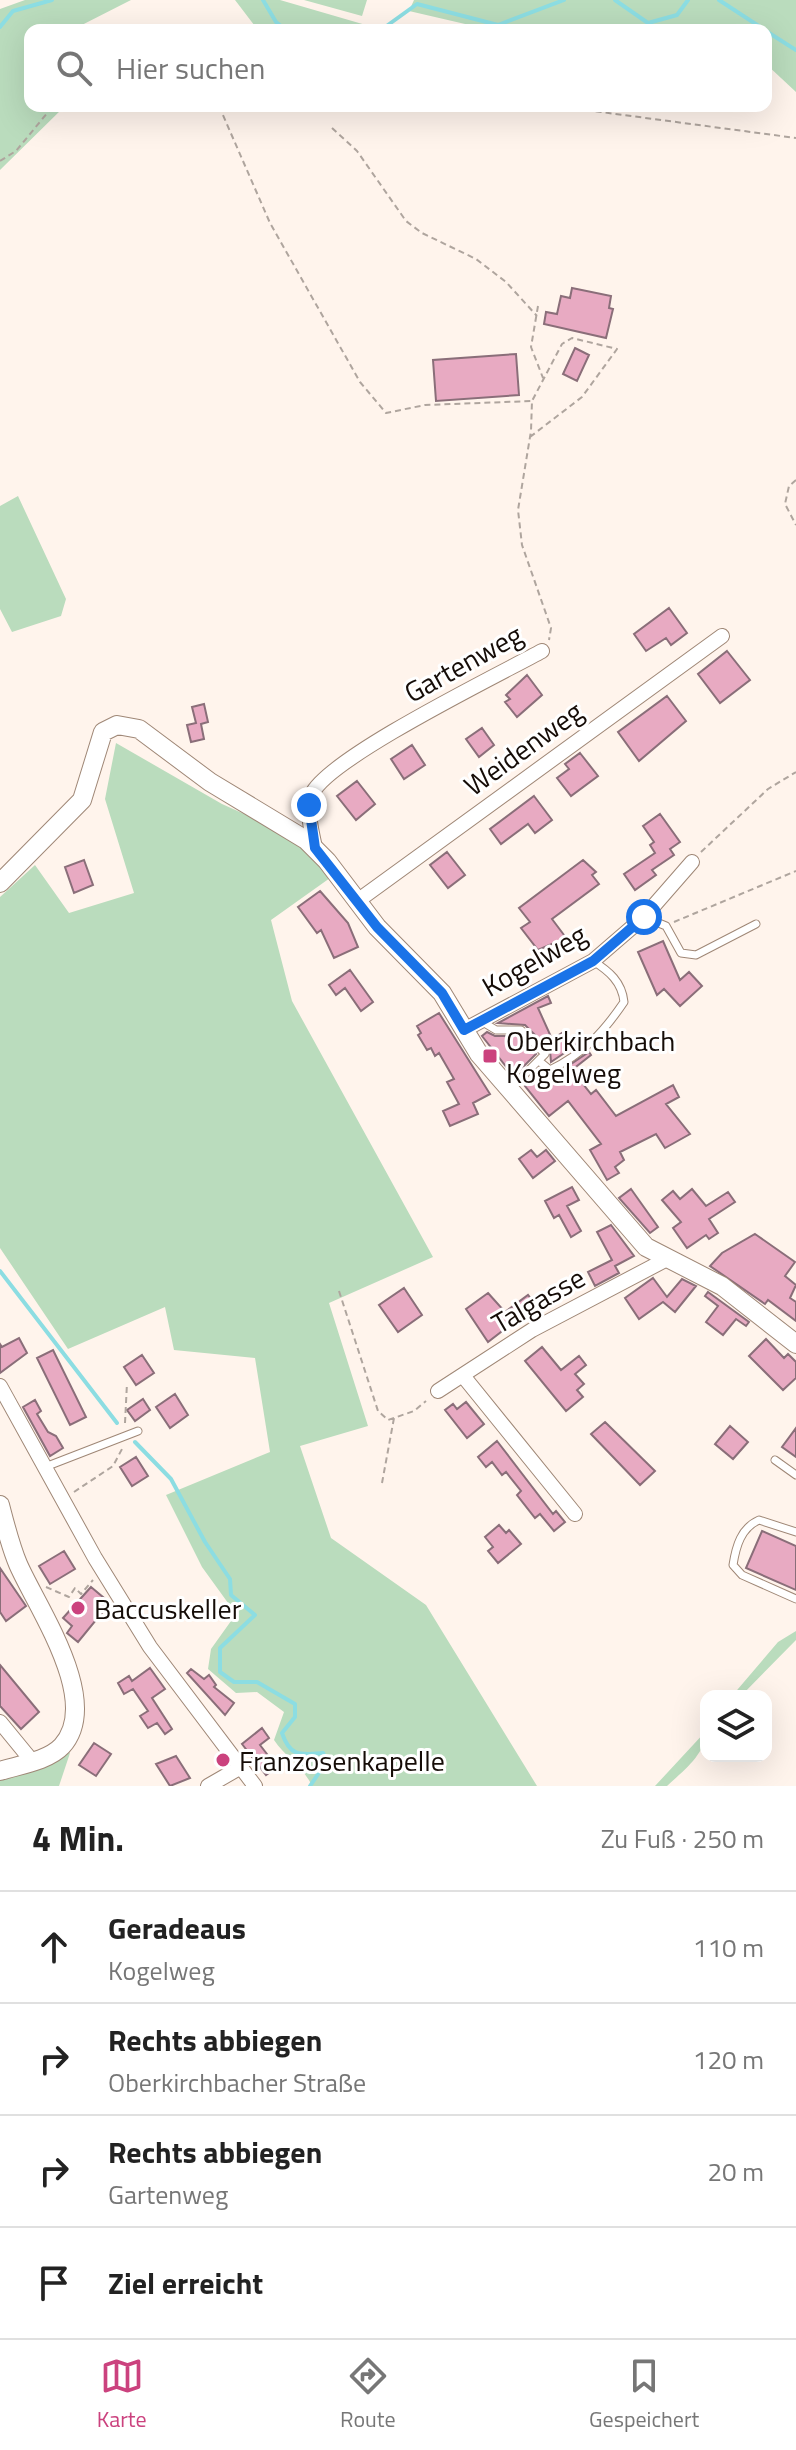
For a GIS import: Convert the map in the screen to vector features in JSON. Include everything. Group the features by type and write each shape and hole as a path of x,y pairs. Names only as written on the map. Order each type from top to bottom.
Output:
{"street":[{"name":"Weidenweg","path":"356,902 722,636"},
{"name":"Gartenweg","path":"315,848 309,805 313,791 328,775 427,713 542,651"},
{"path":"0,883 82,800 92,775 100,738 110,726 139,729 210,782 294,830 315,848 356,902 472,1026 509,1090 646,1247 722,1286 796,1344"},
{"name":"Kogelweg","path":"472,1026 593,961 644,917 692,862"},
{"name":"Talgasse","path":"438,1391 464,1377 532,1330 667,1259"},
{"path":"464,1377 575,1514"},
{"path":"0,1386 102,1569 150,1647 255,1786"},
{"path":"0,1505 16,1561 60,1649 72,1686 74,1708 67,1739 56,1751 0,1771"},
{"path":"0,1722 32,1761"},
{"path":"208,1786 241,1767"}],"lane":[{"path":"644,917 666,926 681,953 696,955 756,924"},
{"path":"539,1061 550,1070 571,1060 593,1044 624,1002 616,979 593,961"},
{"path":"472,1026 521,1030 542,1048 545,1054 509,1090"},
{"path":"45,1467 138,1431"},
{"path":"775,1460 796,1475"},
{"path":"796,1532 759,1520 748,1525 735,1548 733,1565 742,1575 796,1599"}],"path":[{"path":"0,161 16,151 48,112"},
{"path":"222,112 270,223 360,382 386,413 425,405 532,401"},
{"path":"601,112 796,138"},
{"path":"332,128 357,151 406,221 422,233 476,259 506,282 537,316"},
{"path":"538,306 531,347 543,379"},
{"name":"Gartenweg","path":"530,437 582,397 617,349 572,338 562,344 532,401 530,437 518,510 522,545 551,628 550,639 542,651"},
{"path":"796,480 789,486 785,504 796,525"},
{"path":"692,862 768,789 796,772"},
{"path":"666,926 796,871"},
{"path":"339,1291 378,1411 388,1420 414,1411 438,1391"},
{"path":"382,1483 394,1417"},
{"path":"69,1597 75,1588 81,1594 102,1569"}],"green space":[{"path":"25,0 131,0 84,24 24,24 24,112 59,112 0,170 0,9"},
{"path":"235,0 280,0 362,24 253,24"},
{"path":"304,0 367,0 362,16"},
{"path":"414,0 796,0 796,92 772,70 772,24 465,24 409,11"},
{"path":"18,496 66,599 61,616 12,632 0,609 0,506"},
{"path":"116,743 222,804 280,830 311,856 330,878 271,920 292,1001 433,1257 329,1303 368,1426 300,1446 331,1538 426,1605 537,1786 312,1786 274,1740 284,1712 257,1692 236,1693 208,1669 211,1649 236,1614 202,1567 166,1495 270,1452 255,1358 174,1350 165,1307 68,1349 0,1248 0,897 35,865 69,913 134,893 105,799"},
{"path":"796,1631 796,1640 747,1690 737,1690 778,1642"},
{"path":"700,1737 700,1750 692,1762 667,1786 655,1786"},
{"path":"70,1753 59,1786 0,1786 0,1762"}],"building":[{"path":"572,288 611,296 609,308 613,309 606,338 544,324 546,312 557,314 561,296 570,298"},
{"path":"575,348 589,355 577,381 563,374"},
{"path":"516,354 519,395 436,401 433,360"},
{"path":"669,608 687,633 671,645 666,638 646,651 634,634"},
{"path":"727,651 750,680 720,703 698,674"},
{"path":"527,675 542,695 517,717 505,702 510,699 506,695"},
{"path":"667,696 686,721 639,761 618,732"},
{"path":"204,704 208,722 201,724 204,739 191,742 187,725 196,723 192,707"},
{"path":"482,728 494,745 479,757 466,739"},
{"path":"412,745 425,765 404,779 391,759"},
{"path":"580,753 598,776 571,796 557,778 569,769 565,764"},
{"path":"357,781 375,804 356,820 337,796"},
{"path":"534,796 552,820 535,833 528,824 501,844 490,829"},
{"path":"660,814 680,842 670,849 674,855 652,870 656,875 635,890 624,874 655,853 650,845 654,842 643,826"},
{"path":"447,852 465,875 448,888 430,865"},
{"path":"84,860 93,885 74,893 65,867"},
{"path":"583,860 596,872 592,875 599,884 552,919 567,939 557,947 554,943 538,950 521,928 530,922 519,908"},
{"path":"320,891 348,923 358,947 334,958 321,930 317,933 298,907"},
{"path":"663,941 680,980 689,972 702,986 680,1006 664,989 657,995 638,952"},
{"path":"350,970 373,1002 361,1011 345,988 336,995 329,985"},
{"path":"548,996 551,1003 538,1008 552,1039 565,1031 570,1039 580,1032 585,1039 551,1062 550,1050 525,1025 498,1023"},
{"path":"439,1013 490,1094 473,1103 478,1114 450,1126 443,1111 459,1104 447,1082 454,1079 439,1053 435,1056 431,1048 427,1050 418,1035 421,1033 417,1026"},
{"path":"487,1032 495,1036 518,1036 536,1054 515,1075 482,1036"},
{"path":"589,1052 591,1055 572,1070 591,1094 596,1090 616,1116 673,1085 679,1097 666,1104 690,1134 665,1148 656,1134 620,1152 624,1160 615,1167 619,1173 607,1180 590,1150 601,1144 568,1101 549,1116 525,1086 541,1071 553,1076"},
{"path":"531,1150 537,1157 546,1150 555,1161 533,1178 519,1159"},
{"path":"572,1187 579,1200 567,1206 581,1231 571,1237 559,1215 554,1218 545,1201"},
{"path":"631,1189 658,1227 650,1233 619,1198"},
{"path":"692,1189 706,1206 728,1192 735,1202 709,1219 718,1233 709,1239 706,1235 687,1248 673,1228 681,1222 662,1200 673,1191 680,1199"},
{"path":"611,1225 634,1256 615,1266 619,1273 595,1286 588,1272 612,1260 597,1232"},
{"path":"755,1234 795,1262 785,1276 796,1285 790,1298 796,1302 796,1321 768,1300 765,1304 710,1266 722,1253"},
{"path":"653,1278 667,1297 682,1279 696,1286 675,1312 663,1302 639,1319 625,1298"},
{"path":"404,1288 422,1315 398,1332 379,1305"},
{"path":"708,1292 749,1322 746,1326 736,1319 723,1335 706,1322 718,1306 705,1296"},
{"path":"488,1293 505,1312 528,1295 536,1305 488,1342 466,1309"},
{"path":"19,1338 27,1353 0,1373 0,1344 2,1347"},
{"path":"766,1339 784,1358 788,1354 796,1362 796,1378 783,1390 749,1356"},
{"path":"542,1347 561,1370 579,1356 586,1365 575,1374 584,1384 577,1390 583,1397 566,1411 525,1361"},
{"path":"53,1350 86,1417 70,1425 37,1358"},
{"path":"142,1355 154,1373 136,1385 124,1367"},
{"path":"175,1394 188,1415 170,1428 156,1407"},
{"path":"143,1399 150,1410 135,1421 127,1410"},
{"path":"35,1400 41,1411 37,1414 63,1448 50,1456 23,1407"},
{"path":"466,1402 484,1424 467,1438 445,1410 453,1404 457,1409"},
{"path":"605,1422 655,1471 640,1485 591,1434"},
{"path":"730,1426 748,1442 733,1459 715,1444"},
{"path":"796,1428 796,1457 782,1447"},
{"path":"497,1441 553,1514 556,1511 565,1522 554,1531 540,1514 535,1518 517,1495 521,1491 506,1472 502,1475 492,1462 486,1467 478,1457"},
{"path":"136,1457 148,1476 132,1486 120,1467"},
{"path":"499,1525 506,1533 509,1530 521,1544 498,1563 488,1551 493,1547 485,1537"},
{"path":"762,1531 796,1546 796,1590 746,1568"},
{"path":"64,1551 75,1569 50,1584 39,1566"},
{"path":"0,1568 26,1606 6,1621 0,1612"},
{"path":"91,1587 110,1603 78,1642 67,1633 72,1626 63,1618"},
{"path":"0,1665 39,1712 21,1729 0,1706"},
{"path":"150,1668 165,1689 152,1698 172,1729 165,1734 157,1723 148,1728 140,1716 148,1711 133,1689 124,1694 118,1683 129,1676 132,1681"},
{"path":"191,1669 204,1679 209,1675 216,1685 214,1687 234,1703 225,1715 187,1673"},
{"path":"262,1728 269,1738 260,1745 277,1767 266,1775 242,1744"},
{"path":"94,1743 111,1754 96,1776 79,1765"},
{"path":"176,1756 190,1778 170,1786 156,1764"}],"waterway":[{"path":"0,27 13,11 52,0"},
{"path":"263,0 278,24"},
{"path":"501,24 564,0"},
{"path":"615,0 648,23 677,15 688,0"},
{"path":"719,0 756,24"},
{"path":"389,24 417,4 494,24"},
{"path":"772,35 796,50"},
{"path":"0,1271 117,1423"},
{"path":"135,1442 171,1479 205,1542 230,1579 231,1595 255,1615 220,1648 220,1672 234,1682 257,1682 295,1704 295,1717 282,1733 285,1741 297,1753 323,1753 327,1761 310,1786"}],"place":[{"name":"Oberkirchbach Kogelweg","path":"490,1056"},
{"name":"Baccuskeller","path":"78,1608"},
{"name":"Franzosenkapelle","path":"223,1760"}],"route":[{"path":"309,805 315,848 377,927 442,993 464,1030 593,961 644,917"}]}
